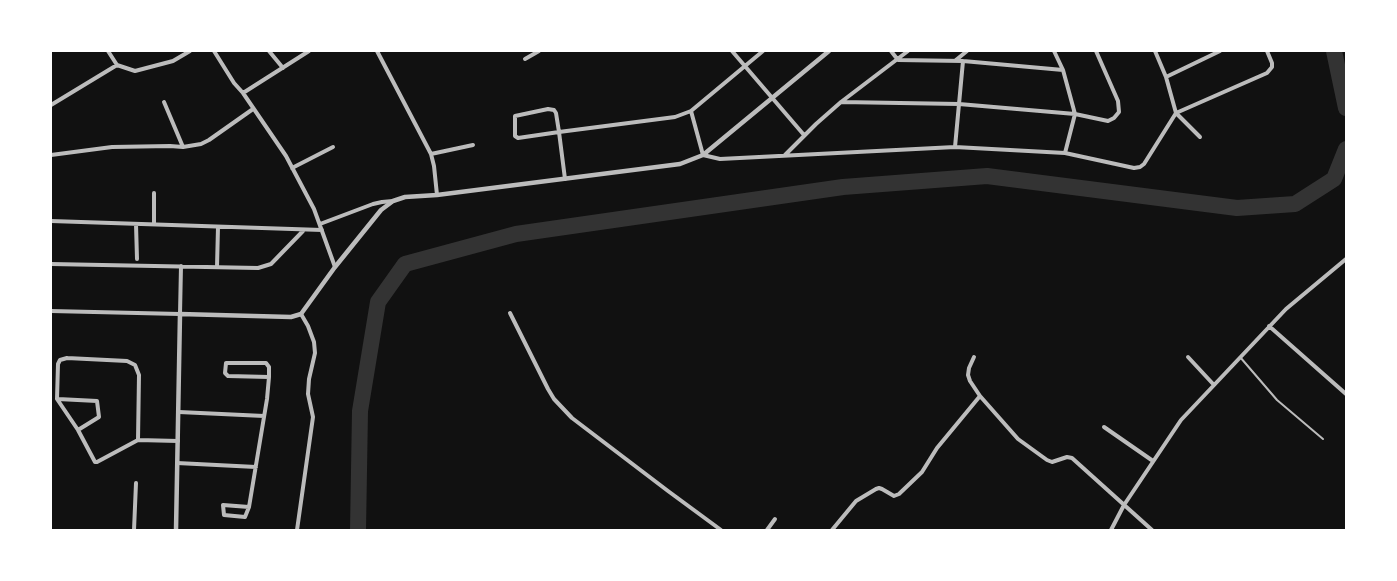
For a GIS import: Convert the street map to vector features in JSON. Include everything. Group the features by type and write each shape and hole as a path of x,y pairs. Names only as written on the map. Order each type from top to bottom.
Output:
{"street":[{"path":"108,51 117,65 135,71 173,61 190,51"},
{"path":"214,51 234,84 243,93 286,156 314,209 335,267"},
{"path":"268,51 283,68"},
{"path":"243,93 309,51"},
{"path":"377,51 431,154 437,195"},
{"path":"525,59 539,51"},
{"path":"732,51 804,135"},
{"path":"565,179 559,132 556,113 554,110 551,108 516,115 514,118 515,136 518,138 559,132 675,117 691,111 763,51"},
{"path":"320,224 373,204 405,197 437,195 680,164 703,155 829,51"},
{"path":"891,51 898,60"},
{"path":"784,155 841,102 908,51"},
{"path":"955,61 967,51"},
{"path":"1054,51 1063,70 1075,114 1065,153"},
{"path":"841,102 959,104 1075,114 1108,121 1119,112 1118,101 1095,51"},
{"path":"1155,51 1166,76 1176,113 1200,137"},
{"path":"1166,76 1220,51"},
{"path":"703,155 720,159 955,147 1065,153 1134,168 1140,167 1176,113 1265,75 1272,67 1267,51"},
{"path":"898,60 963,61 1063,70"},
{"path":"955,147 963,61"},
{"path":"51,105 117,65"},
{"path":"164,102 183,147"},
{"path":"51,155 112,147 183,147 201,144 253,109"},
{"path":"691,111 703,155"},
{"path":"431,154 473,145"},
{"path":"292,168 333,147"},
{"path":"154,193 154,224"},
{"path":"51,311 267,317 291,317 301,314 381,210 393,201"},
{"path":"51,221 322,230"},
{"path":"136,224 137,259"},
{"path":"217,267 218,227"},
{"path":"51,264 258,268 271,264 304,230"},
{"path":"1111,530 1152,461 1181,420 1286,309 1346,259"},
{"path":"176,530 181,266"},
{"path":"510,313 548,389 572,418 721,530"},
{"path":"297,530 313,417 308,394 315,353 314,342 301,314"},
{"path":"1269,326 1346,394"},
{"path":"974,357 968,375 980,396 1018,439 1042,458 1052,462 1067,457 1072,458 1152,530"},
{"path":"1188,357 1214,385"},
{"path":"138,440 139,375 132,362 62,359 58,364 57,399 96,462 138,440 178,441"},
{"path":"249,507 223,505 224,515 246,517 249,507 264,416 269,377 268,367 266,363 226,363 225,373 228,376 269,377"},
{"path":"832,530 856,501 876,489 882,489 894,496 899,494 922,472 937,448 980,396"},
{"path":"57,399 97,401 99,417 78,430"},
{"path":"178,412 264,416"},
{"path":"1104,427 1152,461"},
{"path":"177,463 256,467"},
{"path":"134,530 136,483"},
{"path":"767,530 775,519"}],"lane":[{"path":"1240,357 1277,400 1323,439"}],"waterway":[{"path":"1334,51 1346,108"},
{"path":"358,530 360,411 378,302 405,264 516,234 843,187 987,176 1237,208 1295,204 1334,179 1346,149"}]}
